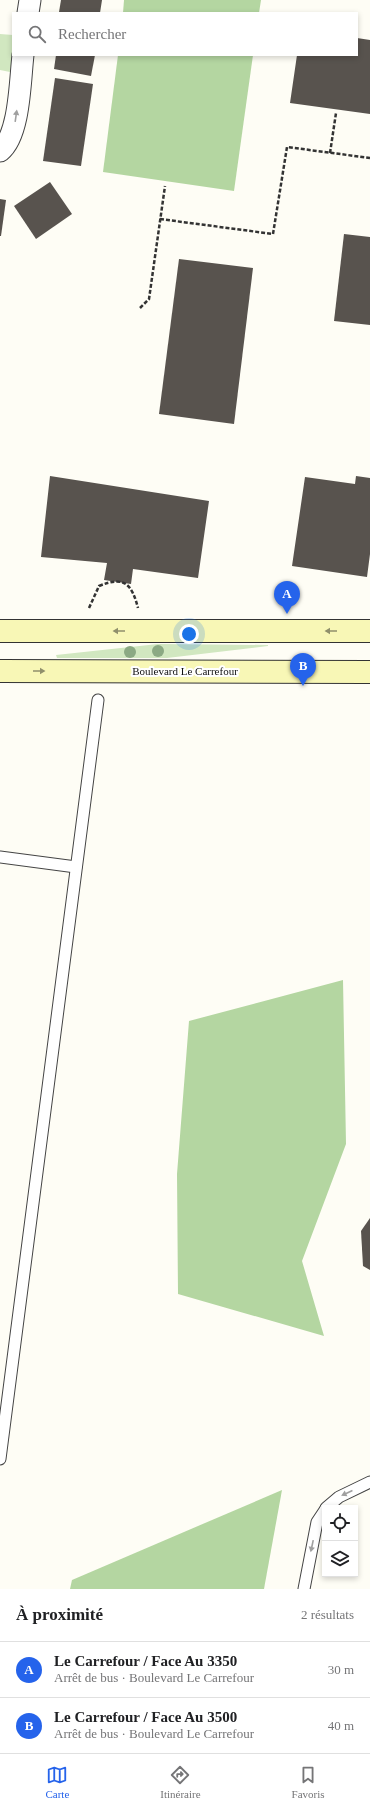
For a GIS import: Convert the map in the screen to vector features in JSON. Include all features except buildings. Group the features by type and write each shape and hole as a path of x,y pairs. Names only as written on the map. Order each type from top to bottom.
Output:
{"street":[{"path":"28,12 30,0"},
{"path":"0,151 10,140 14,128 23,56"},
{"path":"0,631 370,631"},
{"name":"Boulevard Le Carrefour","path":"0,671 370,672"}],"lane":[{"path":"0,1459 98,700"},
{"path":"0,857 76,867"},
{"path":"330,1505 339,1497 370,1482"},
{"path":"304,1589 317,1522 322,1515"}],"path":[{"path":"330,153 336,113"},
{"path":"160,219 273,234 286,147 370,158"},
{"path":"140,308 149,298 165,186"},
{"path":"87,614 99,586 111,581 125,583 133,590 140,615"}],"green space":[{"path":"124,0 261,0 259,12 123,12"},
{"path":"0,34 12,35 13,56 10,72 0,70"},
{"path":"118,56 253,56 234,191 103,172"},
{"path":"158,644 268,646 167,658 57,658 56,655"},
{"path":"343,980 346,1144 302,1261 324,1336 178,1294 177,1174 189,1021"},
{"path":"282,1490 264,1589 70,1589 72,1580"}],"place":[{"name":"Le Carrefour / Face Au 3350","path":"287,614"},
{"name":"Le Carrefour / Face Au 3500","path":"303,686"}]}
